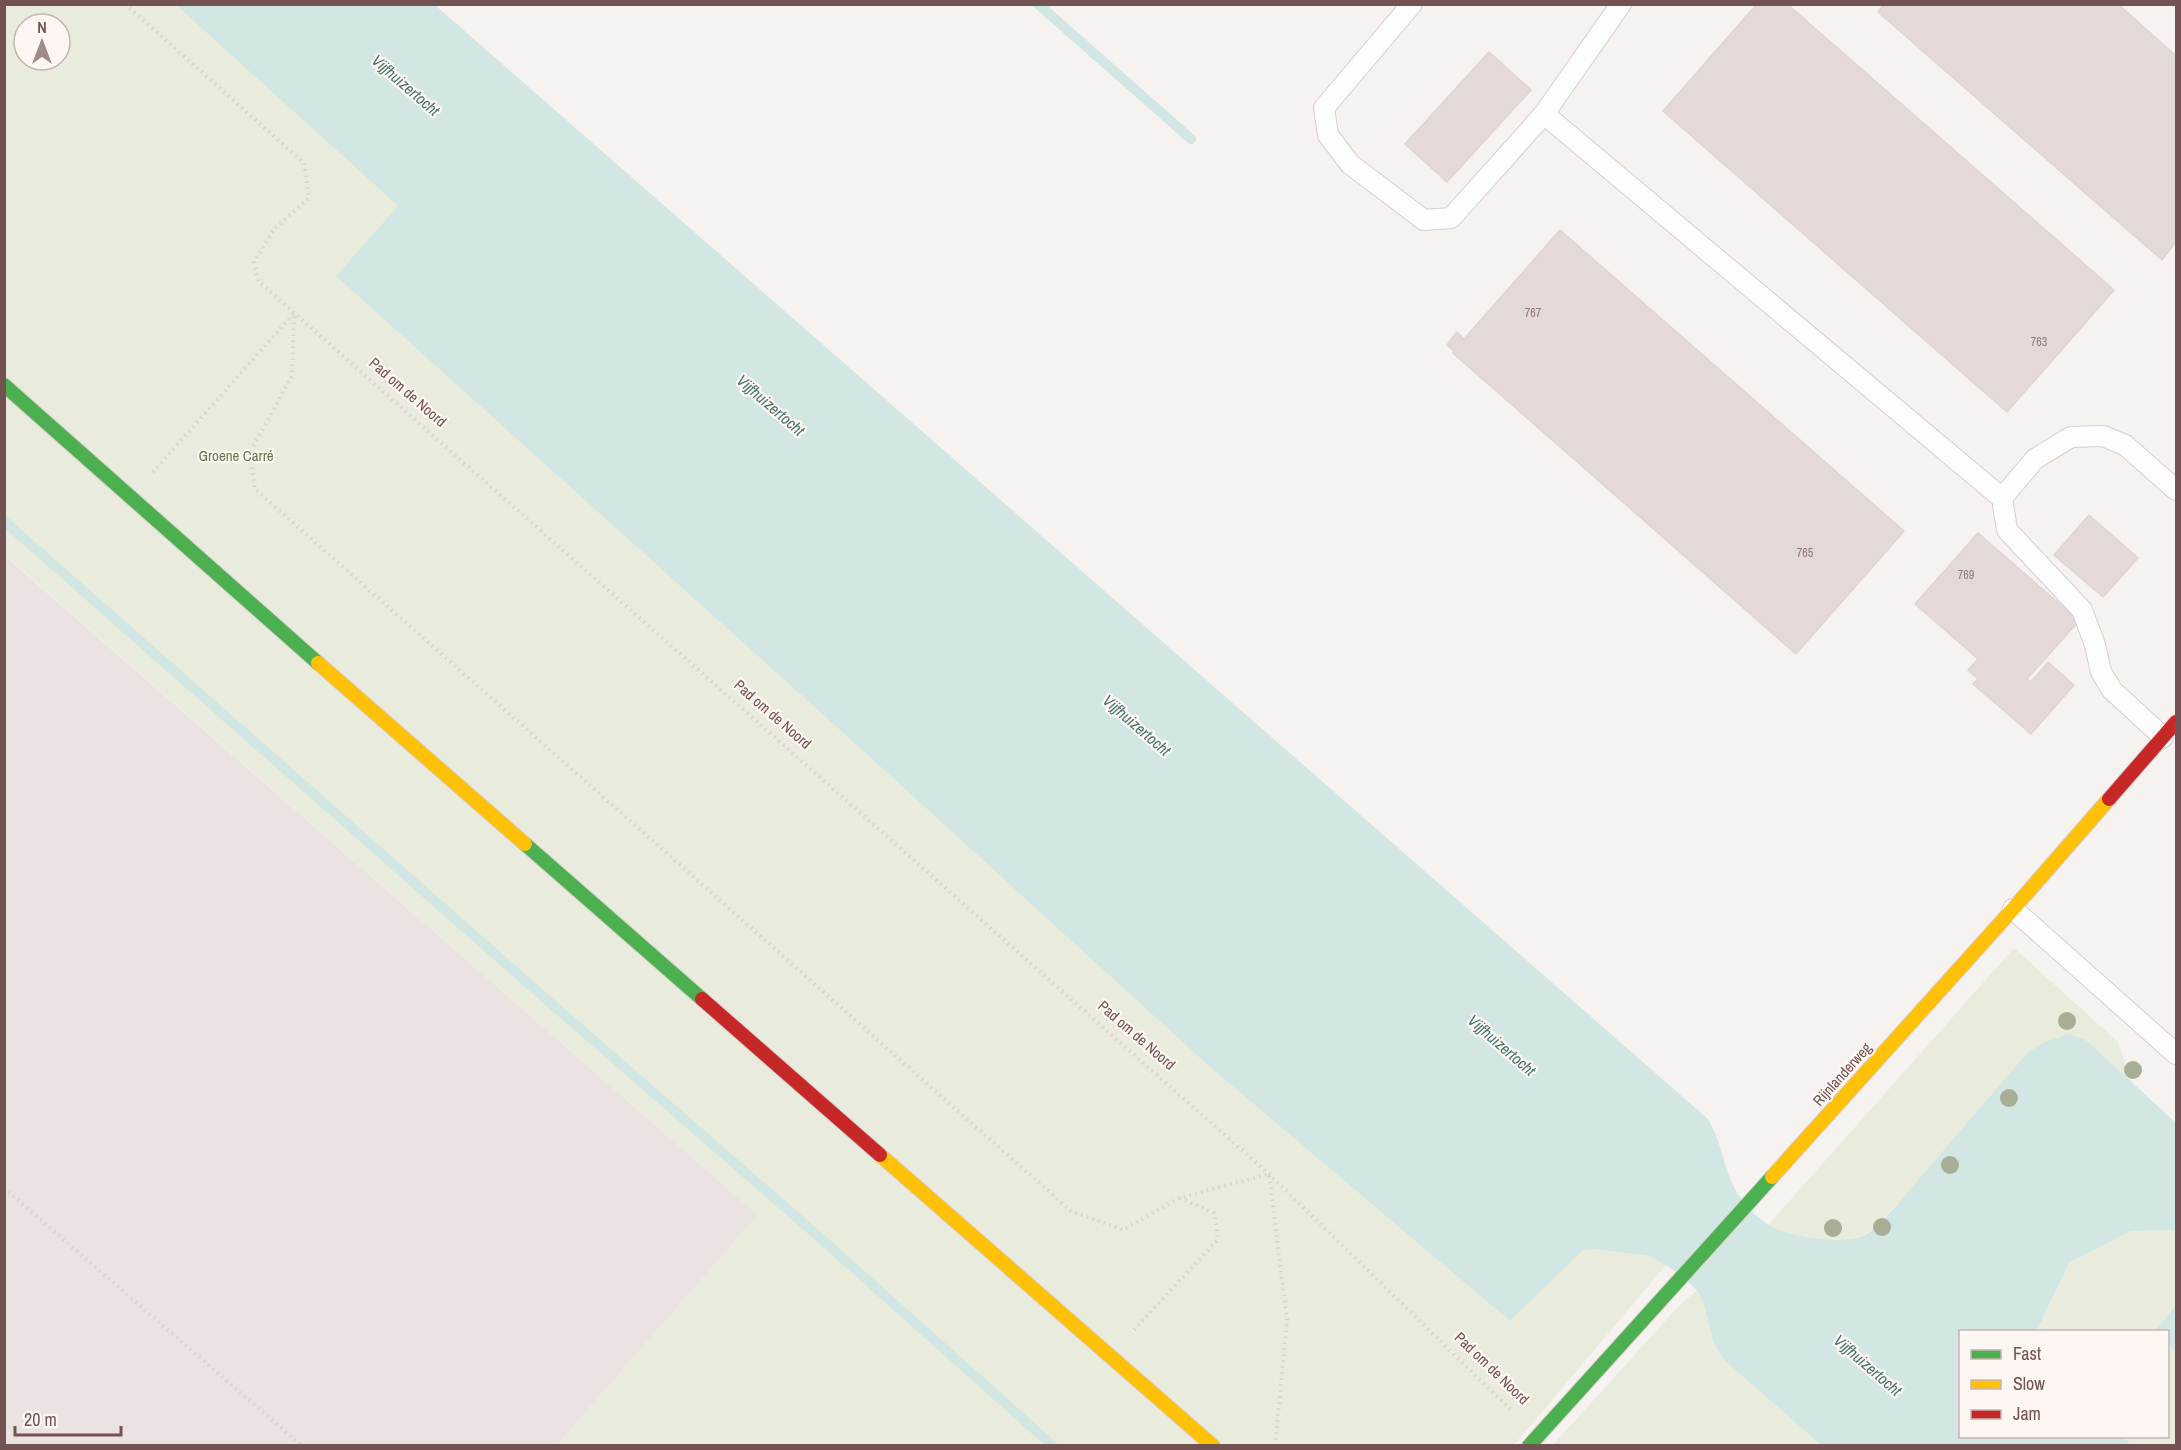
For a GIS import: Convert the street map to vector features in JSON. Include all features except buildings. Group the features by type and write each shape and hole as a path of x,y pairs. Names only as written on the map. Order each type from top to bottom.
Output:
{"street":[{"path":"4,385 288,637 1213,1446"},
{"name":"Rijnlanderweg","path":"1533,1440 2013,909 2176,722"}],"lane":[{"path":"1412,4 1324,108 1328,135 1350,164 1424,220 1451,218 1544,114 1622,4"},
{"path":"1544,114 2002,498 2007,530 2082,610 2095,645 2101,672 2112,690 2163,737"},
{"path":"2002,498 2035,459 2071,437 2103,436 2125,445 2176,490"},
{"path":"2013,909 2176,1054"}],"path":[{"name":"Pad om de Noord","path":"125,4 304,163 309,198 274,229 254,262 258,281 1269,1174 1533,1440"},
{"path":"131,497 294,313"},
{"path":"294,313 292,375 250,452 255,489 1071,1211 1123,1230 1179,1198 1269,1174 1287,1320 1275,1446"},
{"path":"4,1188 302,1446"},
{"path":"1110,1356 1218,1239 1214,1213 1179,1198"}],"shaded area":[{"path":"4,555 758,1215 557,1445 5,1445"}],"green space":[{"name":"Groene Carré","path":"4,5 187,5 1586,1246 1637,1246 1666,1265 1514,1445 557,1445 758,1215 5,555"},
{"path":"2014,948 2118,1042 2132,1083 2086,1040 1896,1205 1869,1232 1855,1237 1830,1239 1802,1236 1777,1230 1768,1225"},
{"path":"2176,1230 2176,1305 2156,1330 2038,1330 2069,1263 2131,1231"},
{"path":"1697,1290 1703,1302 1714,1344 1724,1360 1821,1445 1552,1446 1676,1309"},
{"path":"2169,1346 2176,1353 2176,1445 2131,1445 2125,1438 2169,1438"}],"water":[{"name":"Vijfhuizertocht","path":"176,5 435,5 1708,1119 1735,1190 1753,1212 1772,1227 1798,1236 1830,1240 1858,1237 1868,1233 1897,1205 2028,1052 2045,1042 2069,1034 2086,1040 2176,1123 2176,1230 2131,1231 2069,1263 2037,1330 1959,1330 1959,1438 2125,1438 2131,1445 1821,1445 1724,1360 1714,1344 1703,1302 1697,1290 1671,1268 1649,1256 1596,1249 1583,1250 1510,1321 1210,1067 336,276 398,206"},
{"path":"2176,1305 2176,1353 2169,1346 2169,1330 2156,1330"}],"waterway":[{"path":"1038,4 1191,139"},
{"path":"4,521 818,1236 1053,1446"}],"traffic: fast":[{"path":"4,385 318,663"},
{"path":"525,844 702,999"},
{"path":"1529,1446 1772,1177"}],"traffic: slow":[{"path":"318,663 525,844"},
{"path":"1772,1177 2109,799"},
{"path":"880,1155 1213,1446"}],"traffic: jam":[{"path":"2109,799 2176,722"},
{"path":"702,999 880,1155"}]}
